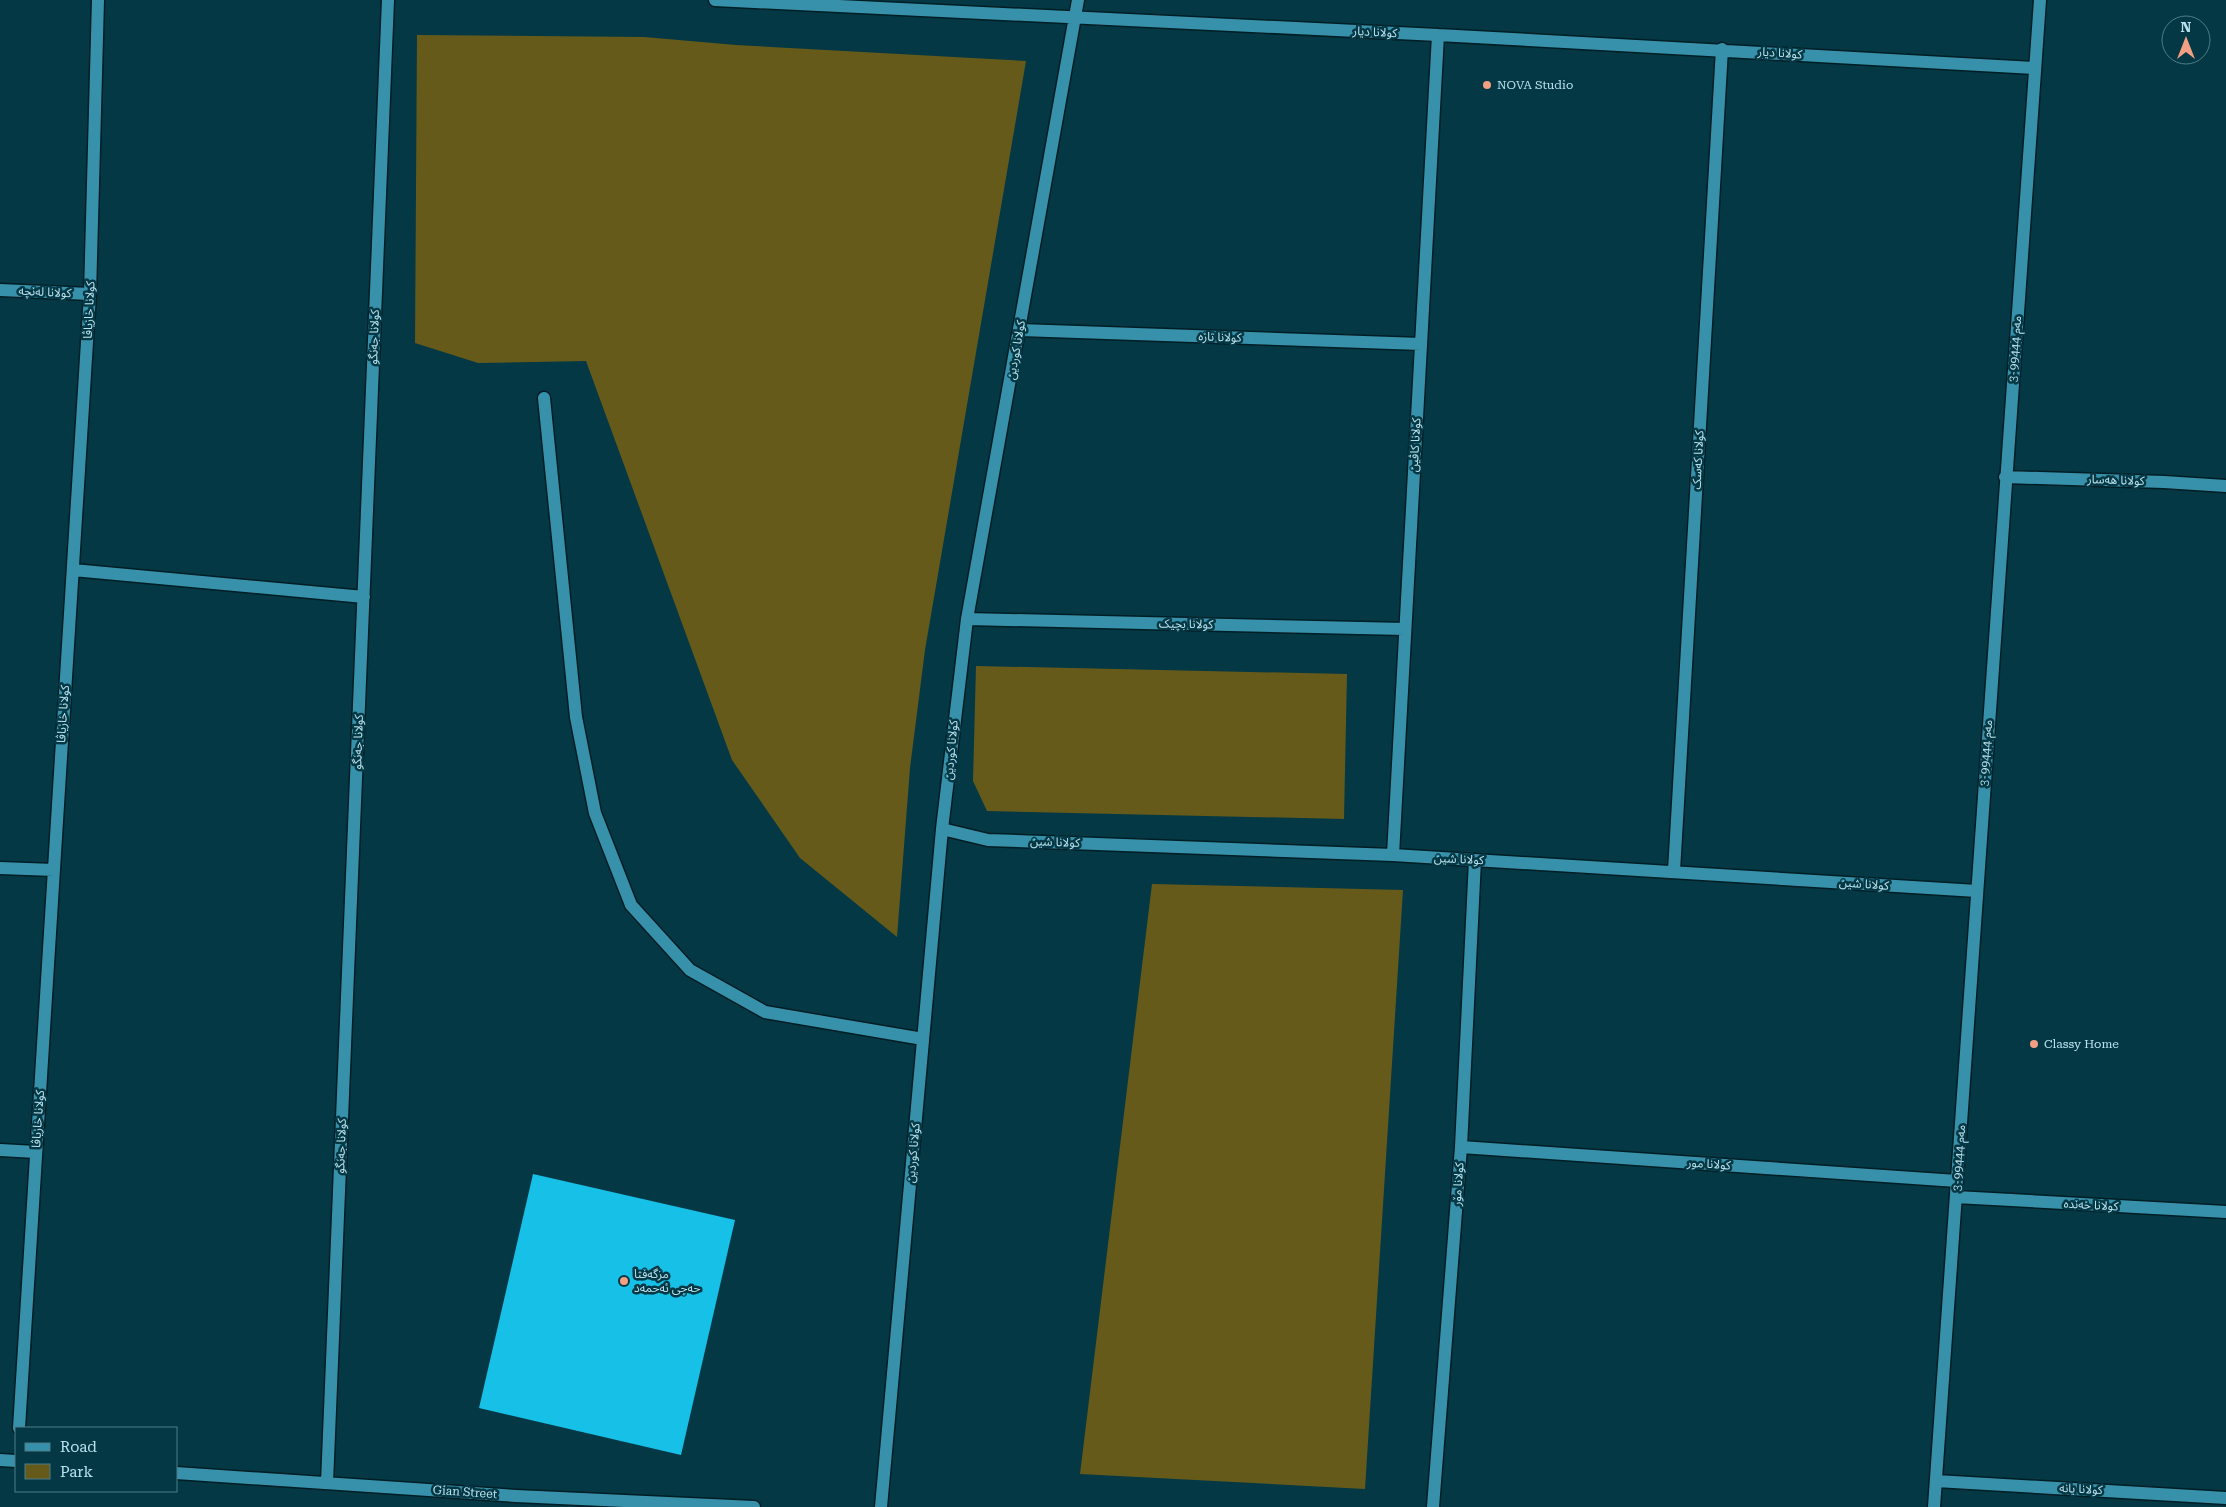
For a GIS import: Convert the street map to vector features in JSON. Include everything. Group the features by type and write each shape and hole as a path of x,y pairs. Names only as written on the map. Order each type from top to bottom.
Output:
{"street":[{"name":"کولانا خازیاڤا","path":"19,1427 90,294 98,0"},
{"name":"کولانا جەنگو","path":"328,1483 388,0"},
{"name":"کولانا دیار","path":"715,0 1075,16 1722,49 2035,68"},
{"name":"کولانا کوردین","path":"881,1507 942,830 967,619 1078,0"},
{"name":"مەم 99444-3","path":"1934,1507 2040,0"},
{"name":"کولانا کاڤین","path":"1393,856 1438,35"},
{"name":"کولانا کەسک","path":"1674,871 1722,49"},
{"name":"کولانا لەنچە","path":"0,290 90,294"},
{"name":"کولانا تازە","path":"1020,330 1421,344"},
{"path":"544,398 576,717 595,813 631,905 690,970 765,1012 923,1039"},
{"name":"کولانا هه‌سار","path":"2005,477 2226,486"},
{"path":"72,570 364,597"},
{"name":"کولانا بچیک","path":"967,619 1405,629"},
{"name":"کولانا شین","path":"942,830 988,840 1474,860 1977,891"},
{"name":"کولانا مۆر","path":"1433,1507 1461,1147 1474,860"},
{"path":"0,868 54,870"},
{"name":"کولانا مور","path":"1461,1147 1958,1181"},
{"path":"0,1150 36,1152"},
{"name":"کولانا خه‌نده‌","path":"1956,1198 2226,1212"},
{"path":"0,1460 15,1462"},
{"name":"Gian Street","path":"178,1473 328,1483 515,1501 754,1507"},
{"name":"کولانا یانه","path":"1936,1480 2226,1498"}],"green space":[{"path":"417,35 644,37 736,45 1026,61 925,650 910,768 897,937 800,858 732,760 586,361 478,363 415,343"},
{"path":"976,666 1347,674 1344,819 987,811 973,781"},
{"path":"1152,884 1403,890 1365,1489 1080,1474"}],"building":[{"path":"533,1174 735,1220 681,1455 479,1408"}],"place":[{"name":"NOVA Studio","path":"1487,85"},
{"name":"Classy Home","path":"2034,1044"},
{"name":"مزگەفتا حەجی ئەحمەد","path":"624,1281"}]}
